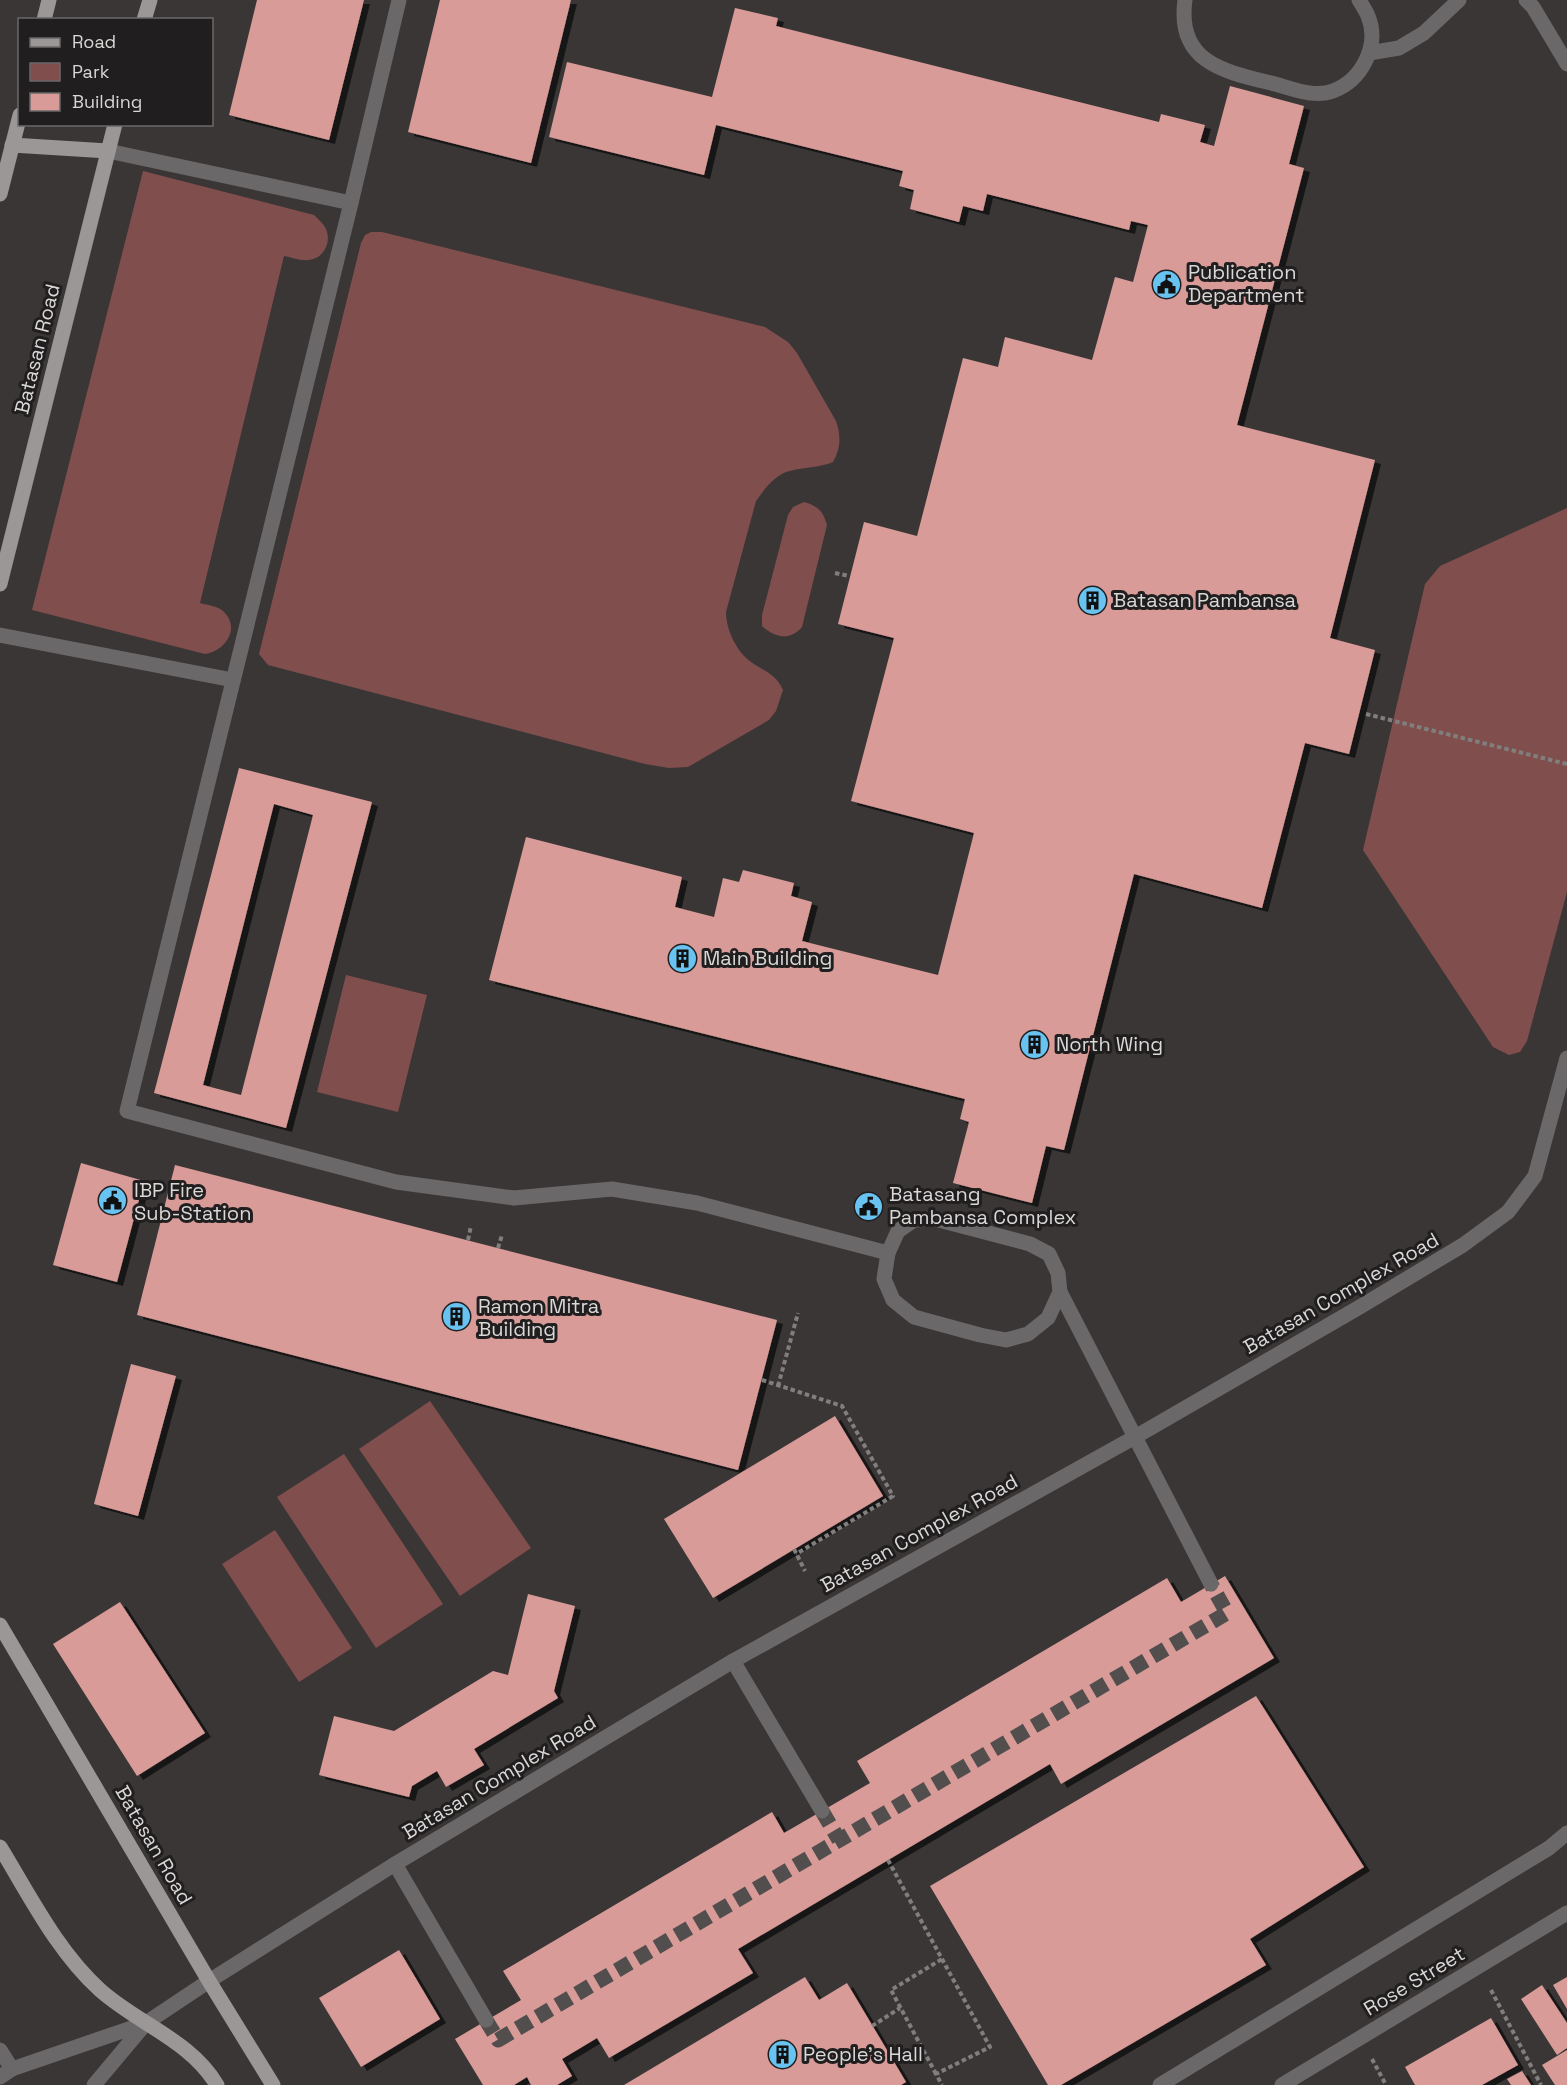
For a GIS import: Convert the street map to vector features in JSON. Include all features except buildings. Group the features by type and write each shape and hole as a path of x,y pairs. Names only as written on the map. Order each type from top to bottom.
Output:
{"main road":[{"path":"45,18 50,0"},
{"path":"145,18 150,0"},
{"path":"0,194 6,145 18,119"},
{"name":"Batasan Road","path":"0,584 114,126"},
{"path":"6,145 108,151"},
{"name":"Batasan Road","path":"0,1625 209,1981 273,2085"},
{"path":"0,1847 69,1958 101,1991 183,2047 207,2069 217,2085"}],"street":[{"path":"399,0 128,1111 396,1182 514,1198 612,1189 697,1203 888,1253"},
{"path":"1185,0 1183,16 1186,34 1195,51 1208,63 1226,71 1310,93 1332,92 1349,83 1361,70 1369,53 1372,35 1369,17 1359,0"},
{"path":"1369,53 1399,48 1424,33 1459,0"},
{"path":"1526,0 1533,7 1567,64"},
{"path":"108,151 351,203"},
{"path":"0,635 233,680"},
{"name":"Batasan Complex Road","path":"146,2023 395,1864 733,1661 1135,1437 1359,1308 1463,1245 1508,1212 1535,1176 1562,1103 1567,1058"},
{"path":"1060,1293 1048,1318 1028,1334 1006,1340 980,1335 914,1317 893,1300 884,1279 888,1253 898,1231 914,1220 935,1219 1030,1244 1049,1254 1059,1273 1060,1293 1211,1584"},
{"path":"733,1661 822,1811"},
{"path":"1160,2085 1549,1848 1567,1833"},
{"path":"395,1864 486,2020"},
{"name":"Rose Street","path":"1282,2085 1567,1913"},
{"path":"0,2050 6,2073 146,2023"},
{"path":"94,2085 146,2023"}],"path":[{"path":"835,573 849,576"},
{"path":"1366,714 1567,764"},
{"path":"468,1240 471,1226"},
{"path":"498,1248 502,1235"},
{"path":"778,1386 798,1313"},
{"path":"762,1380 842,1406 893,1496 795,1552 805,1571"},
{"path":"888,1860 990,2047 936,2073"},
{"path":"942,1959 891,1990 942,2085"},
{"path":"1479,1966 1541,2085"},
{"path":"872,2026 900,2008"}],"green space":[{"path":"143,171 314,215 328,234 325,250 318,257 304,260 284,256 200,603 221,609 228,617 231,631 225,643 213,652 205,654 32,610"},
{"path":"371,232 382,232 765,327 788,342 797,353 836,421 839,432 838,452 833,462 782,474 764,490 756,501 726,612 726,619 736,646 751,662 773,676 783,690 776,711 769,720 688,767 669,768 645,764 268,665 259,654 361,243 365,235"},
{"path":"804,502 819,510 827,525 802,627 793,634 782,636 762,626 762,615 788,515 793,507"},
{"path":"1567,508 1567,892 1527,1041 1520,1052 1509,1055 1493,1047 1363,850 1425,584 1440,566"},
{"path":"346,975 427,995 398,1112 317,1092"},
{"path":"430,1401 531,1548 460,1596 359,1449"},
{"path":"344,1454 443,1604 376,1648 277,1497"},
{"path":"275,1530 352,1648 299,1682 222,1564"}],"tunnel":[{"path":"486,2020 498,2040 1227,1613 1211,1584"},
{"path":"822,1811 839,1840"}],"place":[{"name":"Publication Department","path":"1167,284"},
{"name":"Batasan Pambansa","path":"1092,600"},
{"name":"Main Building","path":"682,958"},
{"name":"North Wing","path":"1035,1044"},
{"name":"IBP Fire Sub-Station","path":"113,1201"},
{"name":"Batasang Pambansa Complex","path":"868,1206"},
{"name":"Ramon Mitra Building","path":"457,1317"},
{"name":"People's Hall","path":"782,2054"}]}
